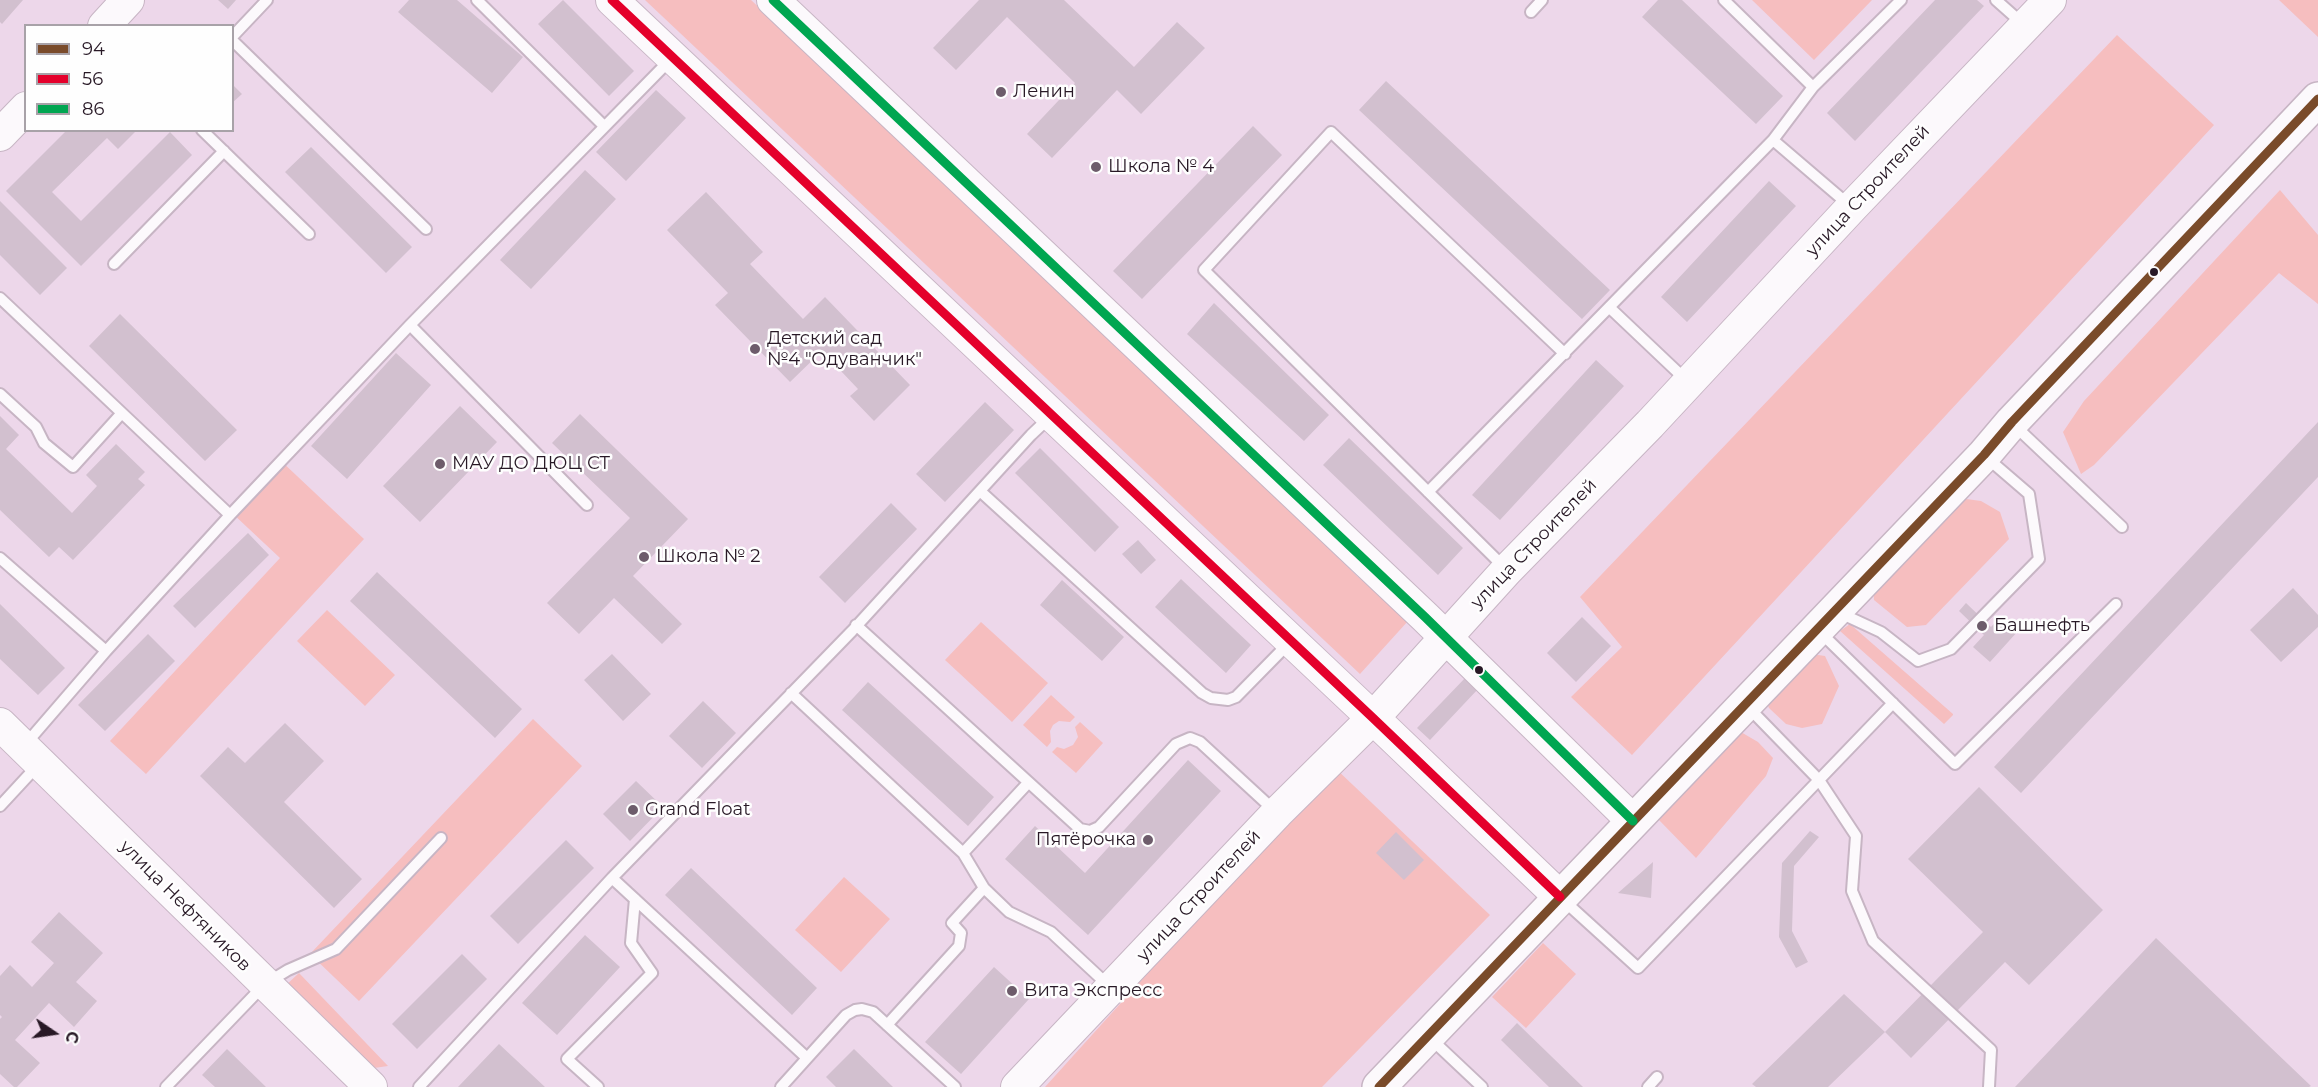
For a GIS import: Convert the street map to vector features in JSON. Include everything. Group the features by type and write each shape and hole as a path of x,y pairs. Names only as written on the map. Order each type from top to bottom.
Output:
{"main road":[{"path":"106,24 128,0"},
{"path":"612,0 1560,897"},
{"path":"773,0 1446,637 1633,821"},
{"name":"улица Строителей","path":"1017,1087 1277,813 1373,718 1507,570 2050,0"},
{"path":"1379,1087 1984,455 2012,422 2318,99"},
{"path":"0,135 24,110"},
{"name":"улица Нефтяников","path":"0,724 371,1087"}],"lane":[{"path":"234,37 267,0"},
{"path":"477,0 604,126"},
{"path":"1531,12 1542,0"},
{"path":"1724,0 1813,87"},
{"path":"1428,492 1773,140 1813,87 1901,0"},
{"path":"1996,0 2025,26"},
{"path":"234,41 426,229"},
{"path":"0,806 32,755 106,651 230,515 410,325 672,58"},
{"path":"204,132 309,234"},
{"path":"1507,570 1204,270 1331,132 1565,354"},
{"path":"1773,140 1852,207"},
{"path":"114,264 224,151"},
{"path":"0,298 230,515"},
{"path":"1610,308 1688,381"},
{"path":"410,325 587,505"},
{"path":"0,394 36,427 44,443 73,467 121,414"},
{"path":"419,1087 612,878 856,625 1030,435 1053,415"},
{"path":"2012,422 2122,527"},
{"path":"1825,619 1881,632 1918,660 1951,649 2039,559 2029,494 1984,455"},
{"path":"980,491 1193,685 1211,698 1219,700 1236,697 1290,641"},
{"path":"0,558 106,651"},
{"path":"1825,619 1893,703 1955,764 2116,604"},
{"path":"856,625 1077,828 1092,830 1099,827 1176,744 1190,738 1200,742 1277,813"},
{"path":"791,693 963,853 984,888 1014,916 1051,932 1112,988"},
{"path":"1560,897 1638,968 1893,703"},
{"path":"1744,704 1819,780 1856,836 1852,891 1873,941 1991,1050 1989,1087"},
{"path":"963,853 1028,783"},
{"path":"166,1087 265,984 288,970 336,949 441,838"},
{"path":"612,878 807,1058"},
{"path":"887,1025 959,946 961,933 952,923 984,888"},
{"path":"598,1087 567,1059 652,973 631,943 635,899"},
{"path":"781,1087 846,1015 862,1009 873,1012 955,1087"},
{"path":"1427,1035 1475,1085"},
{"path":"1648,1087 1657,1077"}],"shaded area":[{"path":"645,0 751,0 1137,361 1357,576 1408,621 1360,674"},
{"path":"1752,0 1872,0 1814,60"},
{"path":"2279,0 2318,0 2318,37"},
{"path":"2117,35 2214,125 1632,755 1571,697 1622,647 1580,597"},
{"path":"2280,190 2318,235 2318,304 2279,273 2094,465 2081,474 2063,432 2084,401"},
{"path":"280,460 364,539 146,774 110,741 280,558 232,513"},
{"path":"1959,498 1981,501 2000,512 2009,539 1926,625 1907,627 1874,600 1873,586"},
{"path":"327,610 395,675 365,706 297,641"},
{"path":"981,622 1048,683 1012,722 945,660"},
{"path":"1850,624 1953,715 1944,724 1840,631"},
{"path":"1805,653 1825,656 1839,686 1822,724 1802,728 1786,724 1769,708 1763,695"},
{"path":"1051,695 1075,717 1070,722 1059,721 1053,725 1050,731 1051,742 1047,747 1023,725"},
{"path":"533,719 582,766 359,1001 310,954"},
{"path":"1080,722 1103,743 1076,773 1052,752 1057,747 1064,749 1073,745 1078,737 1075,727"},
{"path":"1734,728 1758,742 1773,758 1766,776 1696,858 1659,820 1658,807"},
{"path":"1334,767 1490,915 1322,1087 1045,1087"},
{"path":"844,877 890,919 841,972 795,930"},
{"path":"1543,943 1576,974 1526,1028 1492,997"},
{"path":"299,973 388,1066 374,1068 285,986"}],"building":[{"path":"0,0 23,0 2,24 0,22"},
{"path":"218,0 236,0 228,9"},
{"path":"409,0 457,0 523,57 492,93 398,12"},
{"path":"563,0 634,71 609,96 538,24"},
{"path":"979,0 1064,0 1134,67 1177,22 1205,48 1141,114 1117,90 1052,158 1027,134 1075,83 1007,17 956,70 933,48"},
{"path":"1658,0 1682,0 1783,96 1756,124 1642,17"},
{"path":"1935,0 1977,0 1984,6 1855,141 1827,113"},
{"path":"1386,81 1610,290 1582,319 1359,110"},
{"path":"234,86 242,94 234,101"},
{"path":"656,90 686,118 626,181 596,152"},
{"path":"1253,126 1282,155 1142,299 1113,271"},
{"path":"65,132 135,132 118,149 107,138 52,192 81,221 170,132 192,155 81,266 6,191"},
{"path":"311,147 412,247 386,273 285,172"},
{"path":"585,170 616,199 531,289 500,260"},
{"path":"1769,181 1796,206 1687,322 1661,297"},
{"path":"706,192 763,252 750,264 803,319 825,297 910,385 874,421 850,396 858,389 822,351 790,382 715,305 728,293 667,230"},
{"path":"0,201 67,268 40,295 0,255"},
{"path":"1214,303 1329,415 1304,441 1187,334"},
{"path":"120,314 237,430 205,461 89,346"},
{"path":"396,353 431,385 347,479 311,446"},
{"path":"1596,360 1624,386 1500,520 1472,495"},
{"path":"985,402 1014,430 945,502 916,474"},
{"name":"МАУ ДО ДЮЦ СТ","path":"460,406 497,442 420,522 383,486"},
{"path":"580,414 688,519 633,576 682,624 662,644 614,598 579,634 547,603 630,518 552,443"},
{"path":"0,416 19,435 6,449 72,513 97,486 86,475 116,444 145,472 138,479 145,485 73,560 59,547 49,557 0,510"},
{"path":"2318,422 2318,477 2021,793 1994,767"},
{"path":"1349,438 1463,548 1438,575 1323,465"},
{"path":"1040,448 1119,527 1095,552 1015,473"},
{"path":"891,503 917,529 845,603 819,577"},
{"path":"248,533 269,555 195,628 173,606"},
{"path":"1138,540 1156,560 1141,574 1122,554"},
{"path":"377,572 522,709 495,738 350,601"},
{"path":"1181,579 1251,645 1226,673 1155,607"},
{"path":"1062,580 1124,637 1102,661 1040,605"},
{"path":"2293,588 2318,615 2318,627 2281,662 2250,630"},
{"path":"1966,603 1991,627 2001,616 2018,631 1990,662 1973,647 1984,635 1959,611"},
{"path":"0,604 65,668 38,695 0,659"},
{"path":"1582,617 1611,646 1576,682 1547,653"},
{"path":"148,634 175,661 105,731 78,705"},
{"path":"612,654 651,694 623,721 584,680"},
{"path":"1467,676 1479,688 1430,740 1417,728"},
{"path":"868,682 994,797 968,826 842,710"},
{"path":"703,701 736,733 702,768 669,736"},
{"path":"285,723 324,761 284,802 362,879 334,908 200,776 228,747 245,763"},
{"path":"1188,760 1221,791 1088,935 1005,859 1035,826 1085,873"},
{"path":"636,781 663,807 630,841 603,814"},
{"path":"1979,787 2103,910 2029,985 2005,962 1911,1058 1885,1032 1983,932 1908,859"},
{"path":"1810,831 1819,837 1794,866 1792,931 1808,962 1796,968 1779,937 1782,863"},
{"path":"1396,832 1424,860 1404,880 1376,853"},
{"path":"566,840 594,868 518,944 490,916"},
{"path":"1653,862 1651,898 1618,893"},
{"path":"691,868 817,988 792,1015 665,895"},
{"path":"59,912 103,953 76,982 97,1001 74,1027 49,1003 15,1040 40,1063 17,1087 14,1087 0,1074 0,1019 2,1017 0,1015 0,976 10,965 32,987 54,963 31,942"},
{"path":"585,935 620,967 557,1035 522,1003"},
{"path":"2156,938 2311,1086 2015,1087"},
{"path":"462,954 487,979 417,1049 392,1024"},
{"path":"994,967 1029,999 961,1074 925,1042"},
{"path":"1844,994 1885,1032 1828,1087 1756,1087 1752,1084"},
{"path":"1517,1023 1583,1087 1549,1087 1501,1040"},
{"path":"499,1044 545,1087 458,1087"},
{"path":"227,1049 266,1087 215,1087 202,1075"},
{"path":"854,1049 893,1087 836,1087 826,1077"}],"transit line":[{"name":"56","path":"612,0 1560,897"},
{"name":"86","path":"773,0 1425,617 1633,821"},
{"name":"94","path":"1379,1087 1984,455 2012,422 2318,99"}],"place":[{"name":"Ленин","path":"1001,92"},
{"name":"Школа № 4","path":"1096,167"},
{"name":"Детский сад №4 \"Одуванчик\"","path":"755,349"},
{"name":"МАУ ДО ДЮЦ СТ","path":"440,464"},
{"name":"Школа № 2","path":"644,557"},
{"name":"Башнефть","path":"1982,626"},
{"name":"Grand Float","path":"633,810"},
{"name":"Пятёрочка","path":"1148,840"},
{"name":"Вита Экспресс","path":"1012,991"}]}
